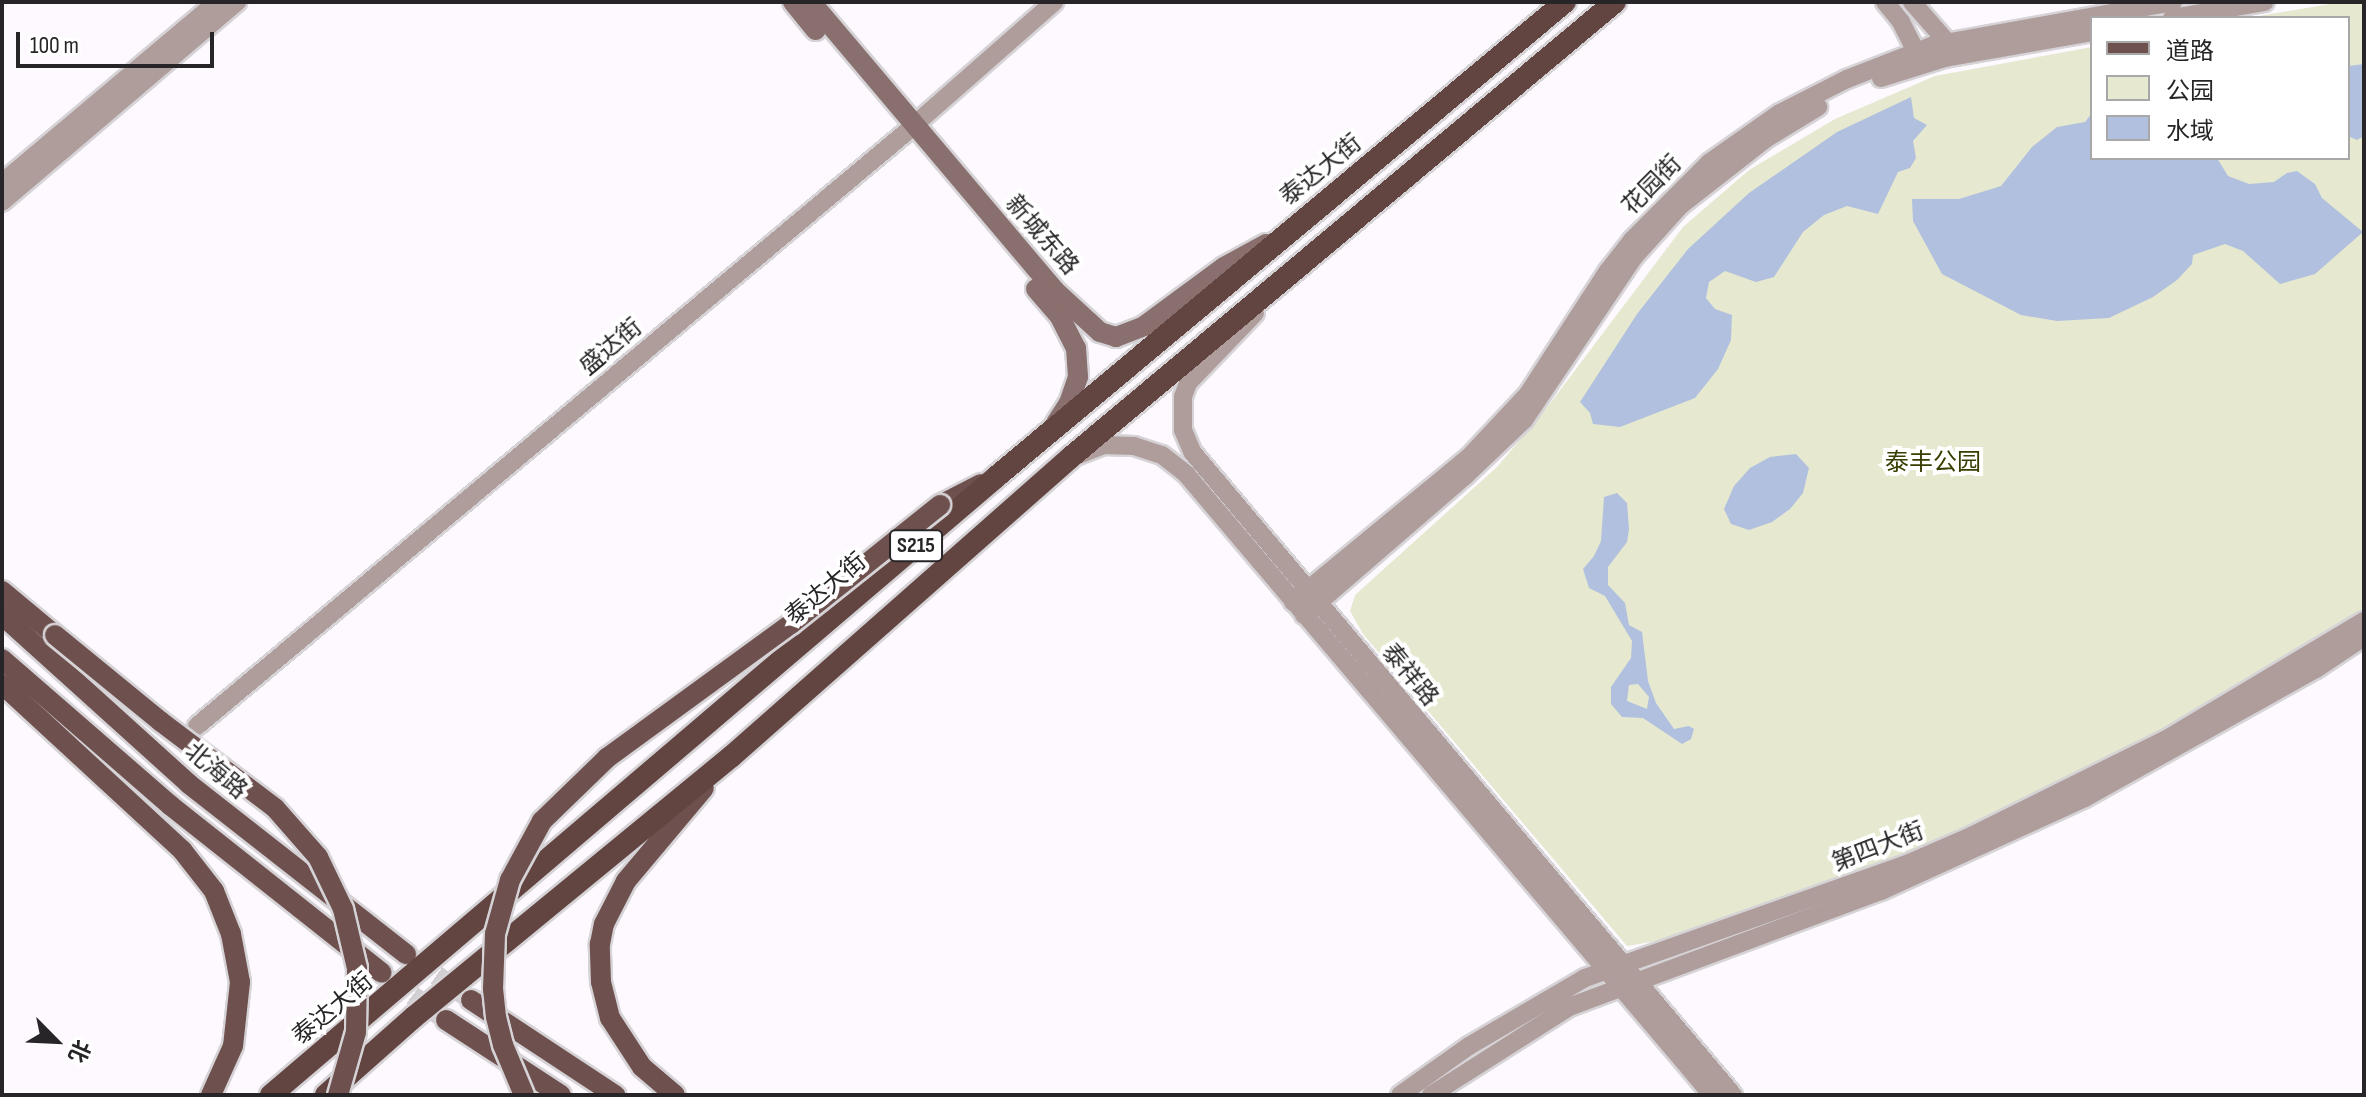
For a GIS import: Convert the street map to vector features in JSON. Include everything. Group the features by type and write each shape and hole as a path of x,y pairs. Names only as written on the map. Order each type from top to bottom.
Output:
{"highway":[{"name":"泰达大街","path":"271,1095 996,477 1565,2"},
{"name":"S215","path":"326,1095 414,1017 732,756 1071,457 1615,2"}],"main road":[{"name":"新城东路","path":"793,2 1054,290 1086,322 1116,337 1144,326 1224,267 1284,235"},
{"name":"新城东路","path":"811,2 1070,332 1076,348 1078,377 1069,403 1051,431"},
{"path":"524,1095 503,1045 496,1017 493,989 495,934 510,880 542,821 607,758 791,624 940,505 996,477"},
{"path":"2,591 275,808 318,857 343,909 357,968 356,1032 338,1095"},
{"name":"北海路","path":"2,615 189,784 406,954"},
{"path":"2,659 170,805 382,973"},
{"path":"2,684 182,850 214,891 231,934 240,982 233,1046 211,1095"},
{"path":"675,1095 642,1067 610,1018 601,982 602,934 626,881 732,756"},
{"path":"471,1000 615,1095"},
{"path":"446,1020 561,1095"}],"street":[{"path":"2,183 217,2"},
{"path":"2,202 237,2"},
{"name":"盛达街","path":"197,726 909,130 1054,2"},
{"path":"1885,2 1901,22 1916,52"},
{"path":"1912,2 1947,42"},
{"name":"花园街","path":"2094,16 2173,2"},
{"path":"2184,16 2265,2"},
{"name":"花园街","path":"1305,603 1469,457 1528,394 1608,271 1632,240 1710,162 1780,113 1847,79 1916,52 1947,42 2090,17"},
{"name":"花园街","path":"1305,603 1465,476 1524,420 1634,257 1680,206 1718,174 1809,112 1882,77 1945,58 2090,32"},
{"name":"泰祥路","path":"1288,276 1188,383 1182,417 1183,430 1193,453 1305,603"},
{"name":"泰祥路","path":"1071,457 1104,445 1121,445 1147,449 1175,462 1305,603 1614,967 1733,1095"},
{"name":"第四大街","path":"1400,1095 1469,1046 1562,990 1614,967 1907,864 1971,836 2170,737 2364,621"},
{"name":"第四大街","path":"1431,1095 1540,1022 1629,984 1881,891 2085,798 2316,669 2364,637"},
{"name":"泰祥路","path":"1629,984 1712,1095"}],"green space":[{"name":"泰丰公园","path":"2342,2 2364,2 2364,608 2220,699 1993,815 1912,851 1669,939 1627,946 1363,634 1350,611 1355,595 1497,467 1542,414 1683,227 1749,170 1835,119 1935,76 2090,47 2090,160 2350,160 2350,16 2259,16"}],"water":[{"path":"2364,64 2364,136 2357,140 2350,137 2350,66"},
{"path":"1911,97 1914,118 1927,125 1913,141 1916,158 1910,168 1898,172 1878,214 1847,206 1824,215 1803,232 1774,277 1756,282 1725,271 1709,282 1706,298 1715,309 1732,315 1731,340 1718,369 1695,398 1620,427 1593,424 1590,413 1580,402 1637,314 1688,249 1749,193 1837,132"},
{"path":"2090,116 2090,160 2218,160 2228,176 2249,184 2274,182 2287,173 2297,171 2315,184 2322,198 2363,232 2315,274 2280,284 2243,251 2225,244 2193,255 2192,264 2177,280 2153,297 2109,318 2057,321 2021,315 1942,274 1913,221 1912,199 1959,199 2001,186 2032,147 2057,127 2085,122"},
{"path":"1796,454 1809,468 1803,493 1790,509 1772,522 1749,530 1731,524 1724,509 1734,486 1750,468 1770,457"},
{"path":"1617,493 1627,503 1629,529 1627,542 1608,567 1608,585 1625,603 1629,625 1642,632 1648,681 1656,703 1674,729 1689,726 1694,729 1691,739 1682,744 1643,718 1622,717 1611,704 1611,687 1631,658 1632,641 1605,596 1589,588 1583,569 1601,541 1604,497","holes":["1638,684 1649,697 1647,709 1627,701 1629,685"]}],"tunnel":[{"path":"412,958 471,1000"},
{"path":"388,978 446,1020"}]}
